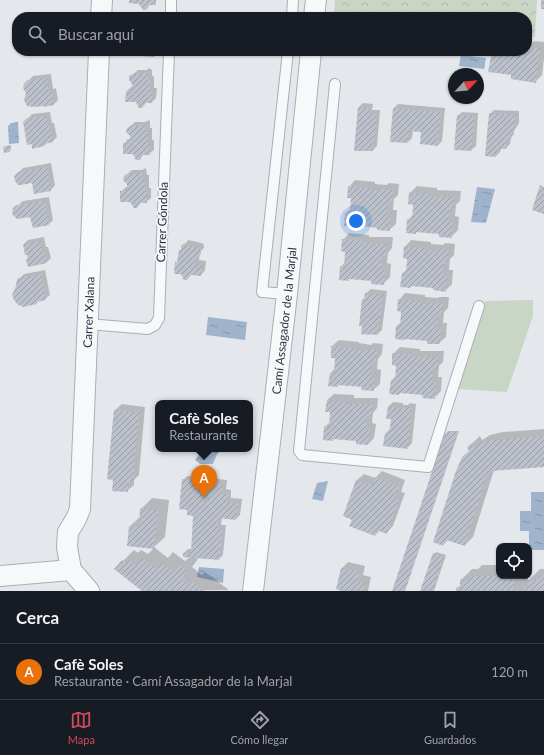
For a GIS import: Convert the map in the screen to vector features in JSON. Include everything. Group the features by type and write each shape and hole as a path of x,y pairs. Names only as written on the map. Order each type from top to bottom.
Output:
{"street":[{"path":"101,12 102,0"},
{"path":"315,12 316,0"},
{"name":"Carrer Xalana","path":"71,570 66,540 68,532 80,509 100,56"},
{"name":"Camí Assagador de la Marjal","path":"253,591 287,294 311,56"},
{"path":"0,576 71,570 89,591"}],"lane":[{"path":"171,0 171,12"},
{"path":"292,12 293,0"},
{"name":"Carrer Góndola","path":"88,324 148,329 155,325 159,318 169,56"},
{"path":"287,56 262,292 287,294"},
{"path":"335,84 299,451 302,455 428,467 479,306"}],"green space":[{"path":"335,0 537,0 535,37 532,37 532,12 334,12"},
{"path":"533,300 533,316 507,392 457,389 485,301"}],"water":[{"path":"461,56 486,58 484,69 459,66"},
{"path":"18,122 19,143 9,144 8,126 11,123"},
{"path":"477,187 495,189 486,223 471,222"},
{"path":"208,317 247,322 245,340 206,335"},
{"path":"201,452 219,452 213,464 200,464 195,460"},
{"path":"328,481 323,501 312,499 317,483"},
{"path":"531,492 544,492 544,550 532,550 532,543 529,543 529,531 520,531 520,511 531,511"},
{"path":"199,567 224,569 223,583 197,577"}],"building":[{"path":"129,0 156,0 156,5 150,5 146,10 143,10 139,4 129,3"},
{"path":"541,0 544,0 544,9 541,9"},
{"path":"532,47 540,48 536,83 511,79 511,75 488,72 491,56 532,56"},
{"path":"144,72 148,73 148,80 150,80 150,92 153,92 152,103 146,103 142,108 139,108 136,102 125,102 126,91 132,92 132,84 129,80 129,76 132,74 142,74"},
{"path":"47,78 49,93 52,92 54,105 44,107 27,106 24,100 26,93 23,88 24,84 28,80"},
{"path":"358,107 369,108 369,114 377,114 373,151 354,151"},
{"path":"393,108 441,112 438,146 420,144 421,132 409,131 408,143 390,142"},
{"path":"489,113 515,115 515,128 513,128 513,134 510,134 510,140 507,139 506,149 497,149 496,157 485,156"},
{"path":"457,115 474,116 472,151 454,150"},
{"path":"46,116 48,127 50,126 53,142 32,149 32,144 27,145 23,122 27,118"},
{"path":"142,124 145,125 146,132 148,132 150,155 143,155 140,160 136,160 133,154 123,154 123,143 130,143 130,136 126,132 127,128 130,126 140,126"},
{"path":"3,147 9,147 10,152 4,153"},
{"path":"47,167 51,191 34,194 32,183 18,185 15,181 14,176 18,172"},
{"path":"139,172 142,173 143,179 145,179 147,203 140,203 137,208 134,208 130,202 120,202 120,191 127,191 127,184 123,180 124,176 127,174 137,174"},
{"path":"540,185 544,187 544,214 532,210"},
{"path":"348,186 369,188 369,190 393,190 392,202 388,202 387,216 391,216 390,231 377,230 377,228 355,225 354,227 344,226 345,213 350,213 351,198 347,198"},
{"path":"409,192 431,194 431,197 455,197 454,209 450,208 449,222 453,223 452,238 439,237 439,234 416,232 416,234 406,233 407,219 412,220 413,205 408,204"},
{"path":"45,201 49,225 33,228 30,217 17,219 12,214 13,208 17,205"},
{"path":"342,239 363,241 363,243 387,244 386,256 382,255 381,269 385,270 384,285 371,284 372,281 349,279 349,281 339,280 340,266 344,267 345,252 341,251"},
{"path":"40,241 47,263 28,267 26,259 28,258 27,255 25,255 23,244"},
{"path":"184,243 188,246 197,247 201,251 201,254 197,257 195,264 202,265 201,276 191,275 187,280 184,280 181,274 174,274 175,262 177,263 179,250 181,250 181,246"},
{"path":"404,246 425,248 425,250 449,250 448,263 444,262 443,276 447,277 446,292 433,290 433,288 411,286 411,288 400,287 402,273 406,273 407,259 403,258"},
{"path":"41,274 46,300 37,302 37,304 23,307 17,304 12,295 17,279"},
{"path":"365,293 383,295 378,335 361,334 362,326 359,326 362,299 364,299"},
{"path":"398,299 419,301 419,303 443,303 442,315 438,315 437,329 441,329 440,344 427,344 427,341 395,339 396,326 400,326 401,312 397,311"},
{"path":"331,346 353,348 353,350 377,350 376,362 372,362 371,376 375,376 374,391 361,390 362,387 339,385 338,387 328,386 330,373 334,373 335,358 331,358"},
{"path":"392,353 414,355 414,357 438,357 437,369 433,369 432,383 436,383 435,399 422,398 423,395 399,393 399,395 389,394 391,380 395,381 396,366 392,365"},
{"path":"327,400 348,402 348,404 372,404 371,416 367,416 366,430 370,430 368,445 356,444 356,441 333,439 333,441 323,440 324,426 329,427 330,412 325,412"},
{"path":"388,406 399,407 399,409 404,409 404,407 412,408 408,449 383,446 385,433 389,434 391,419 386,419"},
{"path":"114,410 139,413 133,482 128,482 128,492 112,491 113,480 107,479"},
{"path":"458,432 405,591 392,591 445,433"},
{"path":"544,436 544,467 492,471 487,475 465,546 446,540 443,546 433,542 456,471 462,457 469,451 467,447 471,444 474,448 481,442 494,440"},
{"path":"375,477 399,486 395,498 399,499 387,534 377,530 375,536 349,526 352,520 343,516 356,480 372,485"},
{"path":"182,479 223,484 222,493 228,494 227,502 238,503 236,520 219,518 218,529 223,529 219,560 183,557 183,553 191,553 193,516 187,515 187,510 179,509"},
{"path":"140,508 158,510 154,549 127,546 129,526 139,527"},
{"path":"433,553 444,557 433,591 420,591"},
{"path":"143,558 157,569 162,563 174,572 180,565 187,571 182,579 190,585 193,582 204,591 142,591 114,569 122,560 127,563 129,560 137,565"},
{"path":"341,568 359,572 357,581 365,583 364,591 341,591 336,589"},
{"path":"470,576 496,576 496,579 514,580 514,588 517,588 517,591 456,591 456,588 460,588 460,579 470,580"},
{"path":"538,576 544,576 544,591 524,591 524,588 528,588 528,580 538,580"}],"place":[{"name":"Cafè Soles","path":"204,498"}]}
